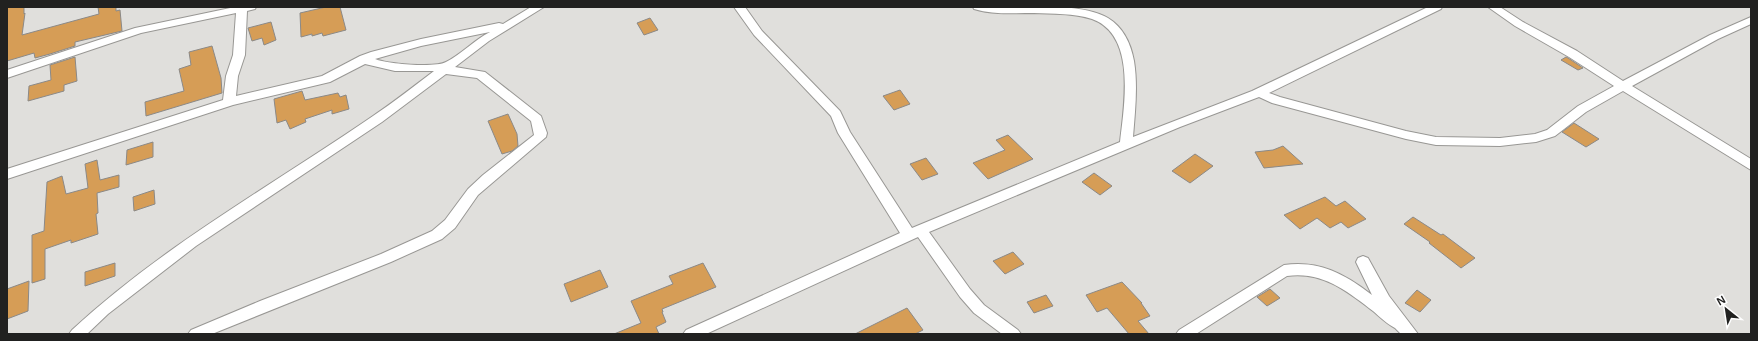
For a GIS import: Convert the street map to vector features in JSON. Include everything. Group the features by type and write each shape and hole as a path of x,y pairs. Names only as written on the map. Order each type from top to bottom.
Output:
{"street":[{"path":"76,334 103,310 191,242 378,120 445,68 508,24 539,7"},
{"path":"739,7 758,33 836,114 844,132 914,232 965,293 979,309 1013,334"},
{"path":"978,7 994,11 1084,11 1106,21 1123,42 1130,68 1131,89 1126,144"},
{"path":"691,334 914,232 1126,144 1258,93 1437,7"},
{"path":"1493,7 1524,27 1573,54 1751,165"},
{"path":"7,74 139,30 247,8 239,55 232,76 229,102"},
{"path":"1258,93 1276,100 1406,135 1436,141 1500,142 1536,138 1551,133 1582,109 1714,37 1751,20"},
{"path":"7,174 247,96 289,88 327,78 364,59 441,38 508,24"},
{"path":"196,334 265,305 386,258 437,235 450,224 473,192 488,178 540,137 541,133 537,119 481,75 445,68 393,68 378,66 364,59"},
{"path":"1363,262 1371,281 1398,323"},
{"path":"1184,334 1284,271 1295,268 1309,269 1326,273 1341,281 1398,323 1410,334"}],"building":[{"path":"7,7 24,7 24,14 25,13 22,35 99,14 98,7 116,7 116,11 120,10 122,31 75,42 75,46 35,58 34,53 7,61"},
{"path":"326,7 340,7 346,30 323,36 322,33 301,37 300,13"},
{"path":"650,18 658,30 644,35 637,23"},
{"path":"271,22 276,40 264,45 262,38 252,41 248,28"},
{"path":"212,46 221,78 222,93 146,116 145,102 184,91 179,69 191,65 189,52"},
{"path":"75,57 77,81 64,85 64,91 28,101 29,86 51,80 50,65"},
{"path":"1566,57 1583,68 1578,70 1561,60"},
{"path":"900,90 910,104 894,110 883,96"},
{"path":"302,91 305,100 338,93 340,97 346,95 349,109 332,114 332,110 305,119 306,122 290,129 286,120 277,123 274,99"},
{"path":"508,114 517,134 518,146 512,151 502,154 488,121"},
{"path":"1574,123 1599,139 1586,147 1562,132"},
{"path":"1008,135 1033,159 988,179 973,163 1005,150 996,140"},
{"path":"153,142 153,157 126,165 127,150"},
{"path":"1283,146 1303,164 1264,168 1255,152 1273,150"},
{"path":"1195,154 1213,166 1190,183 1172,171"},
{"path":"926,158 938,174 922,180 910,164"},
{"path":"97,160 100,180 119,175 119,187 97,193 98,213 96,214 98,234 71,243 71,240 45,249 45,279 32,283 32,235 44,231 47,182 62,176 66,194 88,188 85,164"},
{"path":"1094,173 1112,186 1100,195 1082,182"},
{"path":"154,190 155,204 134,211 133,197"},
{"path":"1325,197 1336,206 1345,201 1366,219 1348,228 1341,222 1330,228 1317,218 1300,229 1284,215"},
{"path":"1413,217 1441,235 1443,234 1475,258 1461,268 1429,243 1430,242 1404,224"},
{"path":"1013,252 1024,264 1005,274 993,261"},
{"path":"115,263 115,276 85,286 85,272"},
{"path":"703,263 716,287 662,309 666,322 656,327 659,334 614,334 641,323 631,301 673,284 669,276"},
{"path":"600,270 608,287 571,302 564,284"},
{"path":"29,281 28,311 7,319 7,289"},
{"path":"1122,282 1142,303 1150,316 1138,321 1149,334 1129,334 1107,308 1097,312 1086,295"},
{"path":"1270,289 1280,298 1267,306 1257,297"},
{"path":"1417,290 1431,300 1420,312 1405,303"},
{"path":"1046,295 1053,306 1034,313 1027,302"},
{"path":"907,308 923,330 915,334 855,334"}]}
